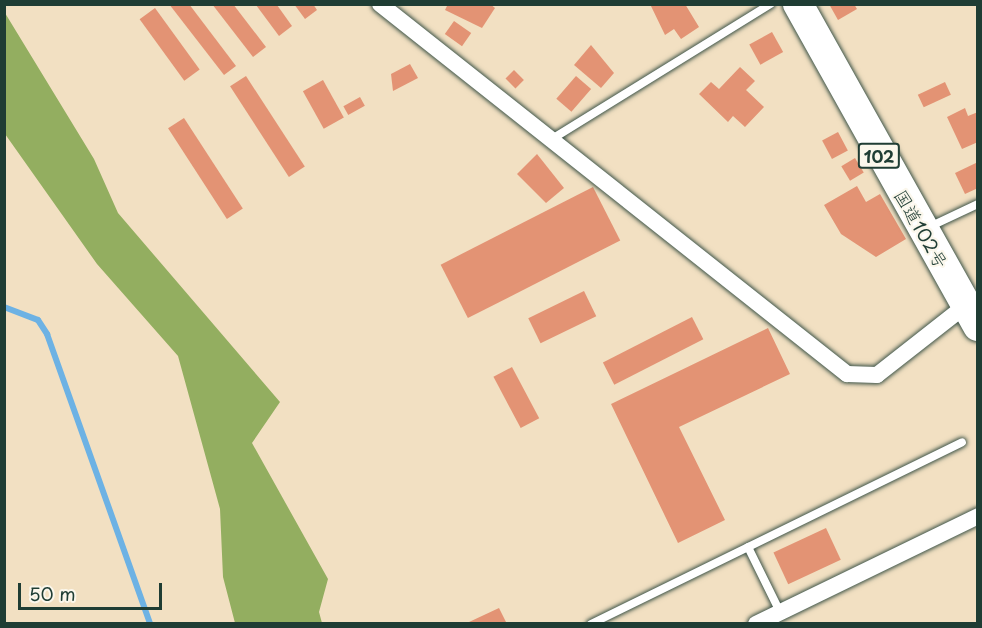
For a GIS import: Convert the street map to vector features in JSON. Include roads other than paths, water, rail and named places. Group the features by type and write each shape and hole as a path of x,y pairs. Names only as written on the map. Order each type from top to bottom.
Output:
{"highway":[{"name":"国道102号","path":"798,4 971,316"}],"street":[{"path":"380,4 847,374 877,375 971,316"},
{"path":"756,624 978,516"}],"lane":[{"path":"552,139 771,4"},
{"path":"922,231 978,204"},
{"path":"591,624 962,442"},
{"path":"748,547 780,612"}],"waterway":[{"path":"4,307 38,320 47,334 150,624"}]}
